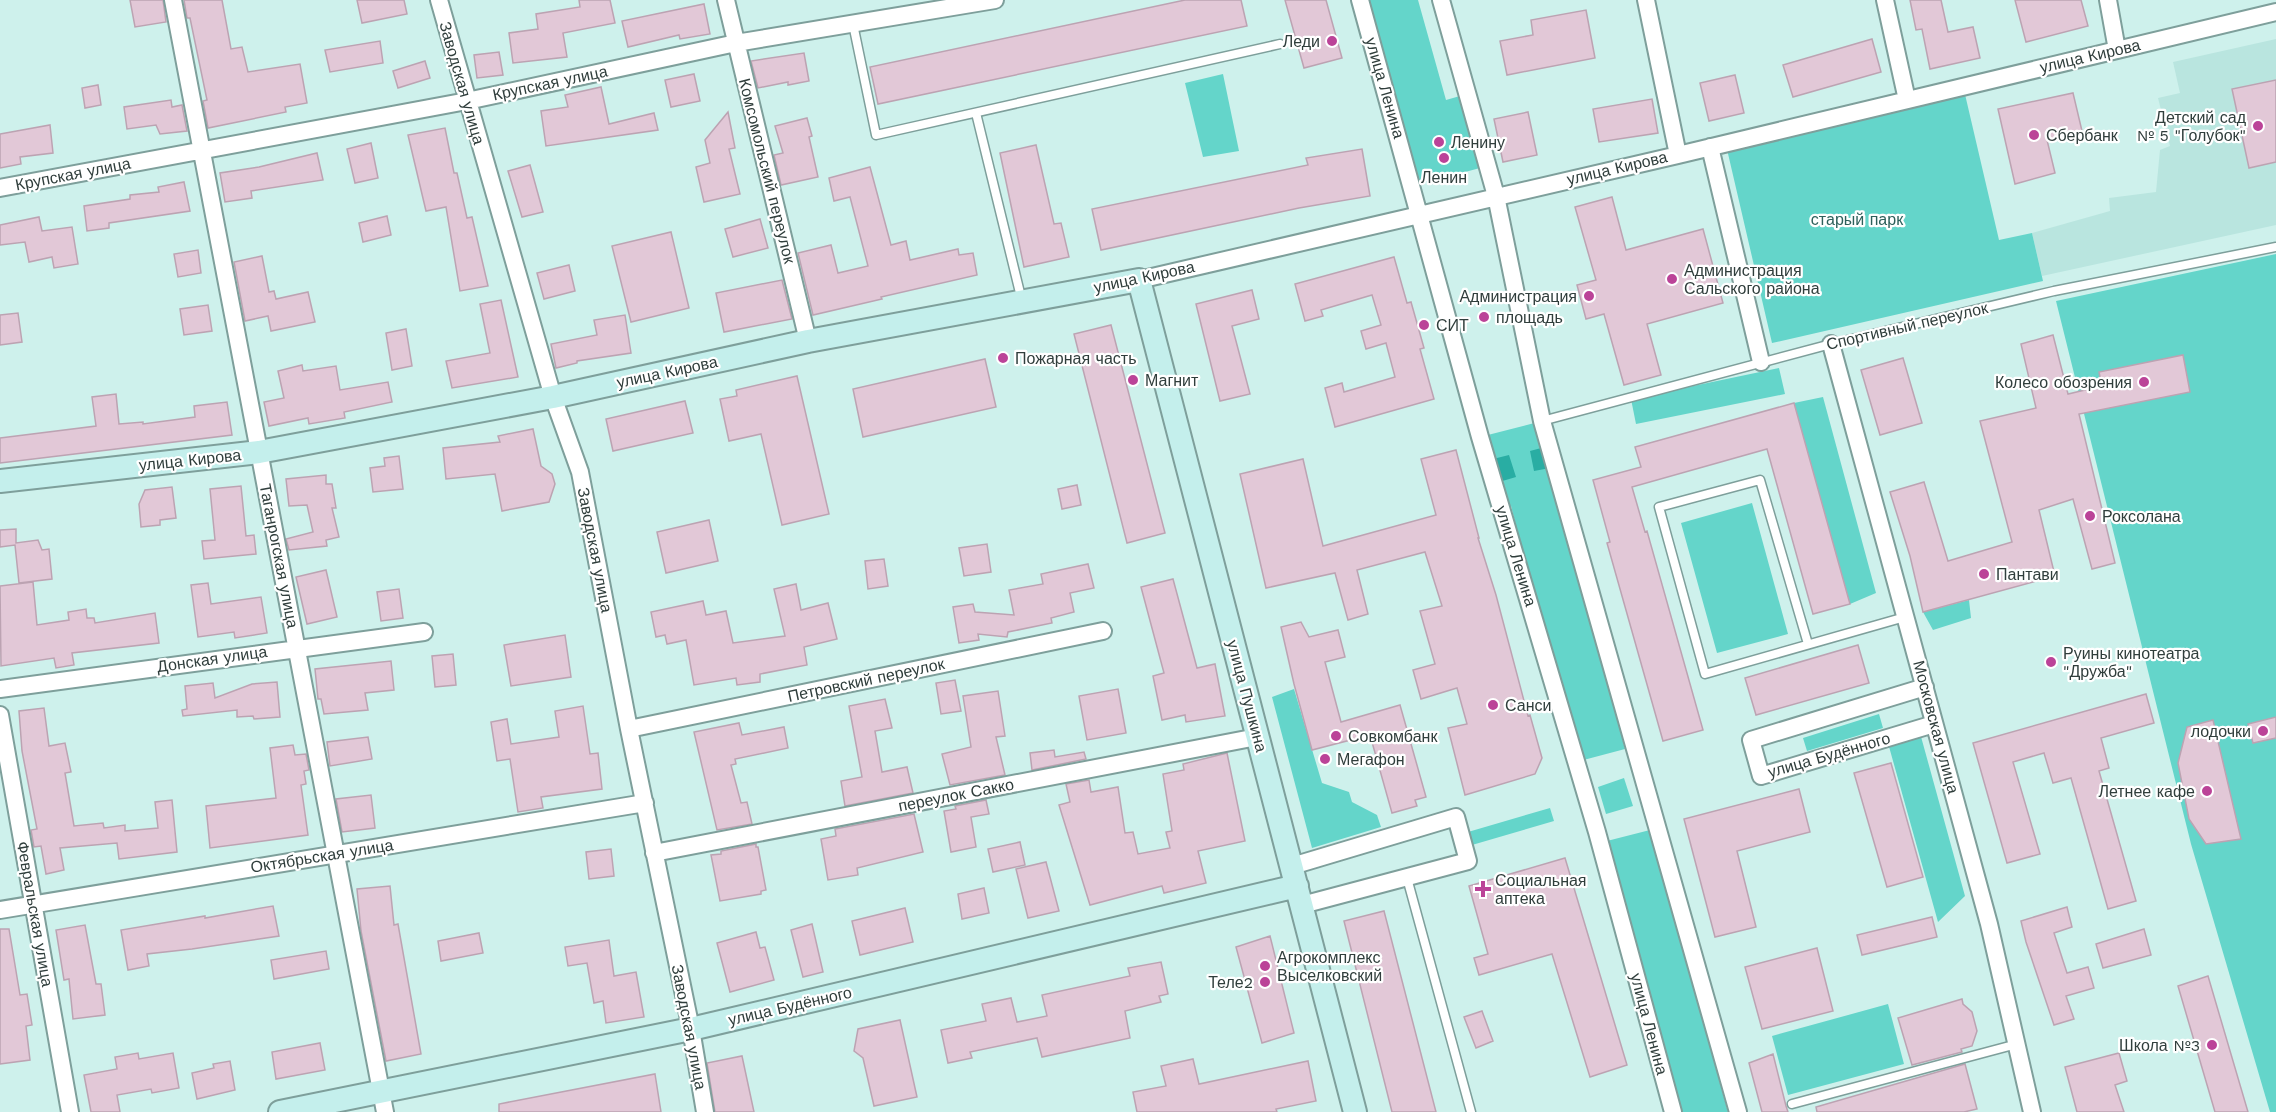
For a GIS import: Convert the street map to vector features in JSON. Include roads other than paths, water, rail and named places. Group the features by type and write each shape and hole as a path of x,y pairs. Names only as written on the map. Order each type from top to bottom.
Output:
{"main road":[{"name":"улица Кирова","path":"0,481 259,452 553,397 808,341 1139,280"},
{"name":"улица Пушкина","path":"1139,280 1355,1112"},
{"name":"улица Будённого","path":"280,1112 383,1102 1297,886"}],"street":[{"name":"Таганрогская улица","path":"173,0 383,1102"},
{"name":"Заводская улица","path":"439,0 553,397 580,472 629,729 691,1029 705,1112"},
{"name":"Комсомольский переулок","path":"726,0 808,341"},
{"name":"Крупская улица","path":"0,188 467,101 736,43 853,24 934,5 995,0"},
{"name":"улица Ленина","path":"1360,0 1480,437 1598,832 1673,1112"},
{"path":"1442,0 1496,196 1542,421 1738,1112"},
{"path":"1646,0 1678,155"},
{"path":"1885,0 1907,100"},
{"path":"2108,0 2117,50"},
{"name":"улица Кирова","path":"1139,280 1678,155 2276,12"},
{"path":"1710,147 1761,362"},
{"name":"Московская улица","path":"1831,344 1989,924 2032,1112"},
{"name":"Петровский переулок","path":"629,729 1103,631"},
{"name":"Донская улица","path":"0,689 297,647 424,632"},
{"name":"улица Будённого","path":"1925,687 1751,740 1761,776 1934,724"},
{"name":"Февральская улица","path":"0,716 70,1112"},
{"name":"переулок Сакко","path":"654,853 1257,737"},
{"name":"Октябрьская улица","path":"0,910 645,803"},
{"name":"улица Будённого","path":"1456,817 1468,861 1407,878 1297,886 1456,817"}],"lane":[{"path":"853,24 876,135 1280,44"},
{"path":"976,113 1022,301"},
{"name":"Спортивный переулок","path":"1542,421 1831,344 2054,291 2276,247"},
{"path":"1808,644 1760,480 1659,507 1705,674 1905,616"},
{"path":"1407,878 1471,1112"},
{"path":"1792,1104 2017,1044"}],"place":[{"name":"Леди","path":"1332,41"},
{"name":"Детский сад № 5 \"Голубок\"","path":"2258,126"},
{"name":"Сбербанк","path":"2034,135"},
{"name":"Ленину","path":"1439,142"},
{"name":"Ленин","path":"1444,158"},
{"name":"Администрация Сальского района","path":"1672,279"},
{"name":"Администрация","path":"1589,296"},
{"name":"площадь","path":"1484,317"},
{"name":"СИТ","path":"1424,325"},
{"name":"Пожарная часть","path":"1003,358"},
{"name":"Магнит","path":"1133,380"},
{"name":"Колесо обозрения","path":"2144,382"},
{"name":"Роксолана","path":"2090,516"},
{"name":"Пантави","path":"1984,574"},
{"name":"Руины кинотеатра \"Дружба\"","path":"2051,662"},
{"name":"Санси","path":"1493,705"},
{"name":"лодочки","path":"2263,731"},
{"name":"Совкомбанк","path":"1336,736"},
{"name":"Мегафон","path":"1325,759"},
{"name":"Летнее кафе","path":"2207,791"},
{"name":"Социальная аптека","path":"1483,889"},
{"name":"Агрокомплекс Выселковский","path":"1265,966"},
{"name":"Теле2","path":"1265,982"},
{"name":"Школа №3","path":"2212,1045"}],"park label":[{"name":"старый парк","path":"1857,219"}]}
